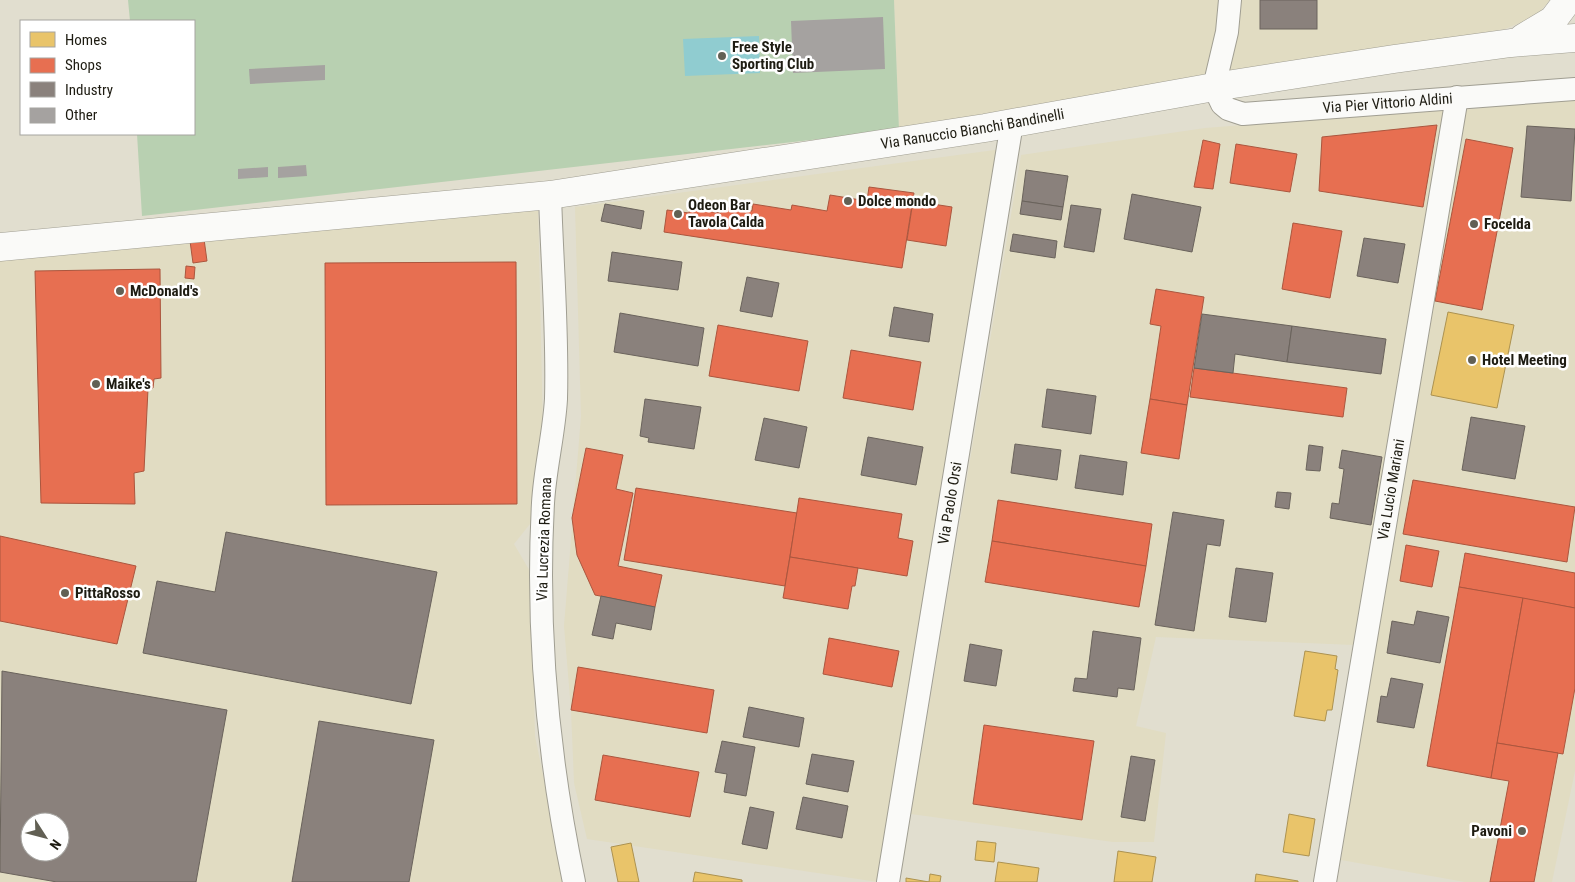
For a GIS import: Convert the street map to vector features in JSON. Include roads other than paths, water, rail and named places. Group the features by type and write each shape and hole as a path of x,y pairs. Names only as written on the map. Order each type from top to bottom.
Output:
{"street":[{"path":"1214,87 1227,32 1230,0"},
{"path":"1511,43 1553,20 1568,0"},
{"name":"Via Ranuccio Bianchi Bandinelli","path":"0,247 550,195 1012,124 1214,87 1394,59 1511,43 1575,38"},
{"name":"Via Pier Vittorio Aldini","path":"1214,87 1218,98 1228,109 1250,115 1575,89"},
{"name":"Via Lucio Mariani","path":"1325,882 1458,97"},
{"name":"Via Paolo Orsi","path":"888,882 1012,124"},
{"name":"Via Lucrezia Romana","path":"550,195 556,397 543,503 543,633 553,769 574,882"}],"water":[{"name":"Free Style Sporting Club","path":"759,36 760,73 685,76 683,39"}],"place":[{"name":"Free Style Sporting Club","path":"722,56"},
{"name":"Dolce mondo","path":"848,201"},
{"name":"Odeon Bar Tavola Calda","path":"678,214"},
{"name":"Focelda","path":"1474,224"},
{"name":"McDonald's","path":"120,291"},
{"name":"Hotel Meeting","path":"1472,360"},
{"name":"Maike's","path":"96,384"},
{"name":"PittaRosso","path":"65,593"},
{"name":"Pavoni","path":"1522,831"}]}
